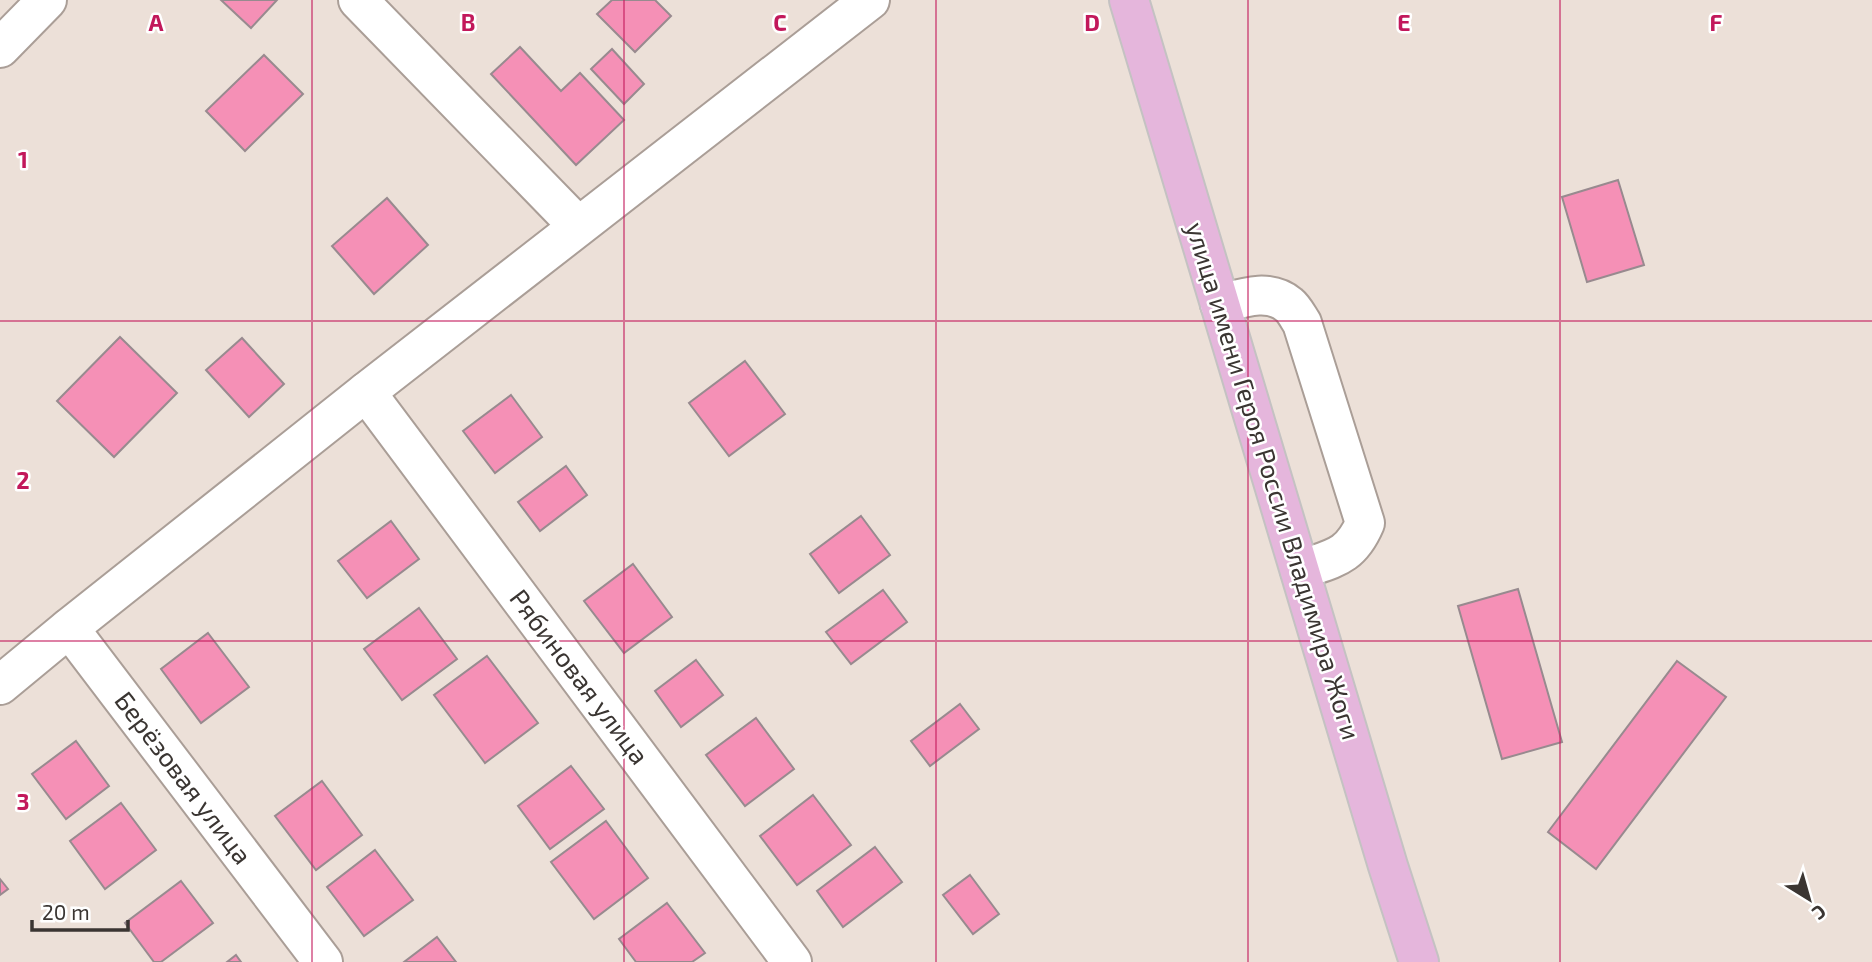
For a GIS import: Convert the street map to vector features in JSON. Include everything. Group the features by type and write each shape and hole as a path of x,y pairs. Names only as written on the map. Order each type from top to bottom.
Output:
{"main road":[{"name":"улица имени Героя России Владимира Жоги","path":"1129,0 1419,962"}],"street":[{"path":"0,48 47,0"},
{"path":"358,0 578,226"},
{"path":"0,685 366,392 870,0"},
{"path":"1220,304 1253,296 1271,296 1290,305 1302,323 1365,523 1357,542 1340,556 1300,570"},
{"name":"Рябиновая улица","path":"366,392 792,962"},
{"name":"Берёзовая улица","path":"69,628 323,962"}],"building":[{"path":"221,0 277,0 251,28"},
{"path":"612,0 655,0 671,16 635,52 597,14"},
{"path":"520,47 561,91 580,73 624,120 576,165 491,74"},
{"path":"612,49 644,84 624,104 591,69"},
{"path":"264,55 303,94 245,151 206,111"},
{"path":"1618,180 1644,265 1587,282 1562,197"},
{"path":"387,198 428,245 374,294 332,246"},
{"path":"120,337 177,393 114,457 57,401"},
{"path":"242,338 284,384 249,417 206,370"},
{"path":"745,361 785,414 729,456 689,403"},
{"path":"511,395 542,437 495,473 463,431"},
{"path":"566,466 587,495 540,531 518,502"},
{"path":"861,516 890,555 839,593 810,554"},
{"path":"391,521 419,559 367,598 338,561"},
{"path":"633,564 672,617 624,653 584,601"},
{"path":"1518,589 1562,742 1502,759 1458,606"},
{"path":"883,590 907,622 851,664 826,632"},
{"path":"419,608 457,659 402,700 364,649"},
{"path":"208,633 249,687 201,723 161,669"},
{"path":"487,656 538,723 485,763 434,695"},
{"path":"696,660 723,695 681,727 655,691"},
{"path":"1677,661 1726,697 1596,869 1548,832"},
{"path":"960,704 979,729 930,766 911,741"},
{"path":"756,718 794,769 745,806 706,755"},
{"path":"76,741 109,786 66,819 32,774"},
{"path":"571,766 604,809 550,849 518,806"},
{"path":"322,781 362,835 316,870 275,816"},
{"path":"813,795 851,845 797,885 760,836"},
{"path":"121,803 156,850 105,889 70,841"},
{"path":"606,821 648,878 594,919 551,862"},
{"path":"875,847 902,882 843,927 817,891"},
{"path":"375,850 413,900 364,936 327,887"},
{"path":"970,875 999,914 973,934 943,895"},
{"path":"0,879 8,889 0,895"},
{"path":"181,881 213,923 161,962 154,962 125,923"},
{"path":"667,903 705,953 692,962 636,962 619,939"},
{"path":"437,937 456,962 404,962"},
{"path":"236,955 241,962 227,962"}]}
